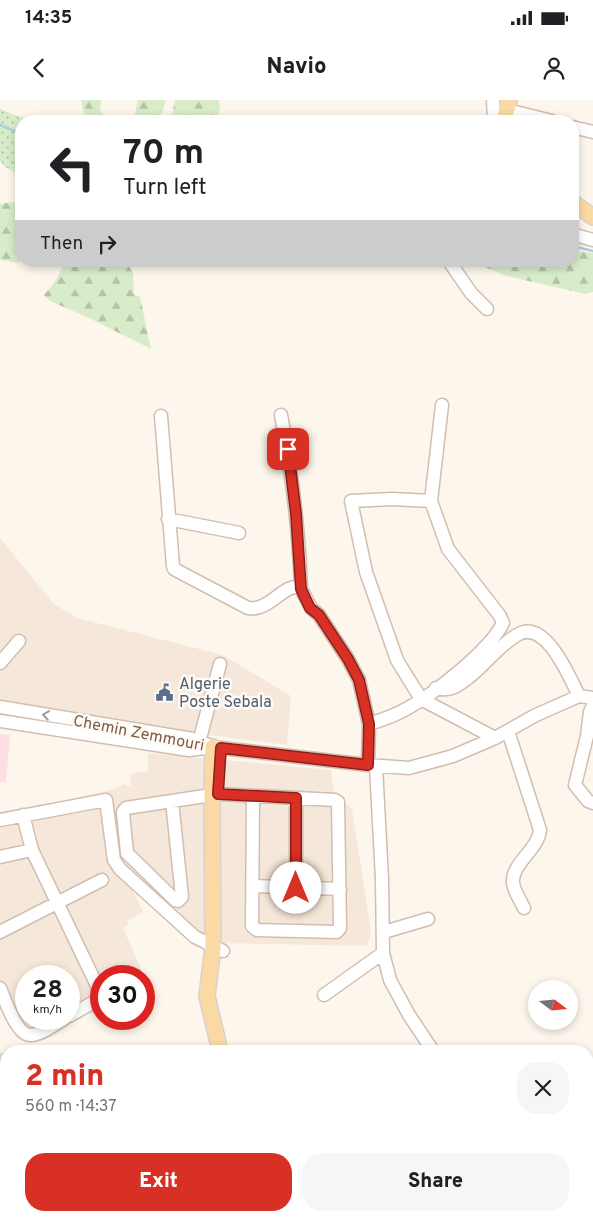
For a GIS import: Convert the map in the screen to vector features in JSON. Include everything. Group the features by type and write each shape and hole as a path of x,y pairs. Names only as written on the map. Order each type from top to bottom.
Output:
{"main road":[{"path":"579,207 593,217"},
{"path":"211,746 215,795 218,949 215,996 226,1045"},
{"path":"218,949 207,996 219,1045"}],"street":[{"path":"493,100 494,115"},
{"path":"507,110 527,115"},
{"path":"579,128 593,132"},
{"path":"579,236 593,240"},
{"path":"453,267 471,293 487,308"},
{"path":"369,724 396,714 436,688 484,648 503,622 448,549 431,501 442,405"},
{"path":"282,415 291,466 301,589 310,608 319,615 348,659 359,680 369,724 384,932 383,953 390,980 409,1015 429,1045"},
{"path":"161,416 168,519 174,569 248,608 259,608 293,586 297,585 301,589"},
{"path":"431,501 353,500 351,503 366,572 397,660 421,699 495,738"},
{"path":"168,519 239,533"},
{"path":"436,688 446,690 454,688 473,674 517,635 529,632 542,639 554,650 579,696"},
{"path":"0,663 19,642"},
{"path":"220,664 211,746 372,766 409,768 453,756 495,738 536,714 579,696 593,698"},
{"path":"593,706 590,712 587,736 575,785 588,801 593,803"},
{"name":"Chemin Zemmouri","path":"0,707 211,746"},
{"name":"Chemin Zemmouri","path":"0,721 190,750 211,746"},
{"path":"508,731 540,830 536,844 515,871 513,877 514,887 524,908"},
{"path":"172,801 182,897 178,901 127,852 123,812 126,808 172,801 215,795 253,796 335,800 338,802 340,928 337,932 256,930 252,926 253,796"},
{"path":"296,798 296,888"},
{"path":"0,820 106,800 114,860 120,869 195,937 218,949"},
{"path":"23,815 32,850 90,971"},
{"path":"0,857 32,850"},
{"path":"0,932 102,880"},
{"path":"252,886 340,889"},
{"path":"384,932 428,919"},
{"path":"324,995 383,953"},
{"path":"0,988 15,1021"},
{"path":"20,1030 25,1034 31,1035 44,1030"}],"shaded area":[{"path":"0,538 54,604 77,618 223,655 291,696 287,745 192,733 0,700"},
{"path":"0,734 10,735 6,782 0,782"},
{"path":"148,753 331,770 334,795 352,809 371,932 367,946 222,943 180,930 124,872 143,912 127,921 129,924 123,928 139,965 90,965 90,1010 80,1016 80,965 15,965 15,1030 56,1030 37,1041 28,1043 17,1039 0,1005 0,816 113,789 124,784 132,788 130,774 148,771"}],"green space":[{"path":"81,100 101,100 100,109 103,115 84,115"},
{"path":"138,100 166,100 161,115 134,115"},
{"path":"175,100 219,100 218,115 172,115"},
{"path":"0,109 15,115 15,172 5,167 0,161"},
{"path":"15,203 15,262 0,260 0,204"},
{"path":"579,252 593,253 593,292 585,294 503,275 485,267 579,267"},
{"path":"63,267 129,267 133,273 134,294 140,297 151,349 50,301 44,295 54,283"}],"waterway":[{"path":"0,125 15,131"},
{"path":"579,248 593,251"}],"place":[{"name":"Algerie Poste Sebala","path":"165,692"}],"route":[{"path":"288,449 296,514 301,589 310,608 319,615 348,659 359,680 369,724 368,765 221,748 218,794 296,798 296,888"}]}
